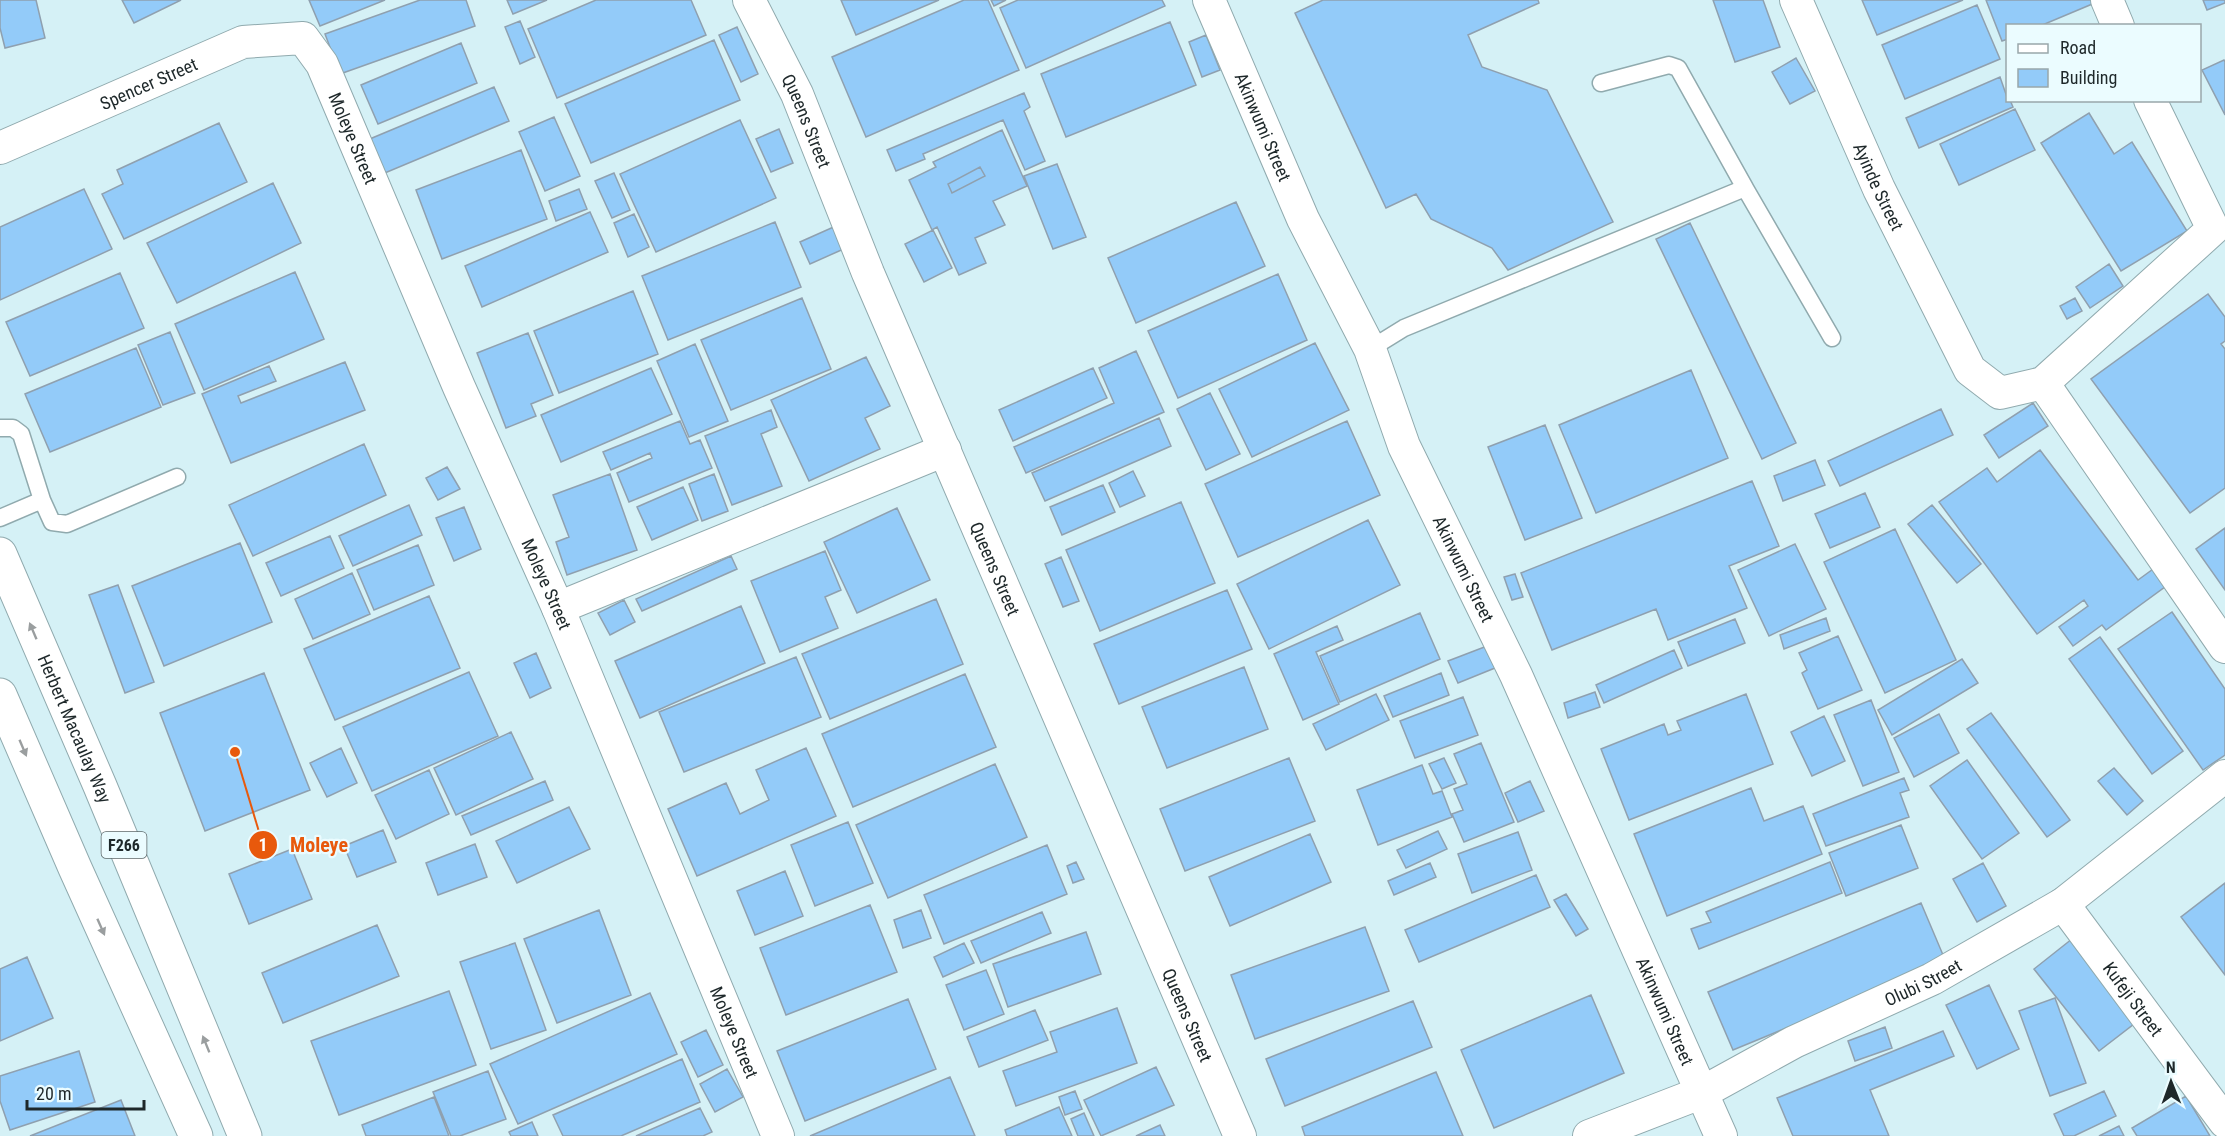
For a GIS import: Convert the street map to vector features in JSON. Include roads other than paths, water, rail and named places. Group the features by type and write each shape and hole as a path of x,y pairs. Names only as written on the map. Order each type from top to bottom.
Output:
{"highway":[{"name":"Herbert Macaulay Way","path":"0,554 246,1136"},
{"path":"0,695 196,1136"}],"street":[{"name":"Queens Street","path":"749,0 797,94 868,273 1240,1136"},
{"name":"Akinwumi Street","path":"1209,0 1303,219 1370,350 1404,446 1516,675 1721,1136"},
{"name":"Ayinde Street","path":"1796,0 1879,189 1970,370 2000,393 2043,383"},
{"path":"2107,0 2117,24"},
{"name":"Spencer Street","path":"0,148 243,42 303,38"},
{"name":"Moleye Street","path":"303,38 322,64 459,387 558,608 778,1136"},
{"path":"2151,102 2219,225 2043,383 2225,647"},
{"path":"558,608 945,450"},
{"name":"Olubi Street","path":"1589,1136 1702,1092 1794,1042 1932,979 2063,904 2225,776"},
{"name":"Kufeji Street","path":"2063,904 2225,1122"}],"lane":[{"path":"1601,83 1669,65 1678,68 1832,338"},
{"path":"1370,350 1404,328 1745,188"},
{"path":"0,428 13,428 21,434 42,500 52,522 67,524 177,477"},
{"path":"0,518 42,500"}],"place":[{"name":"Moleye","path":"235,752"}]}
